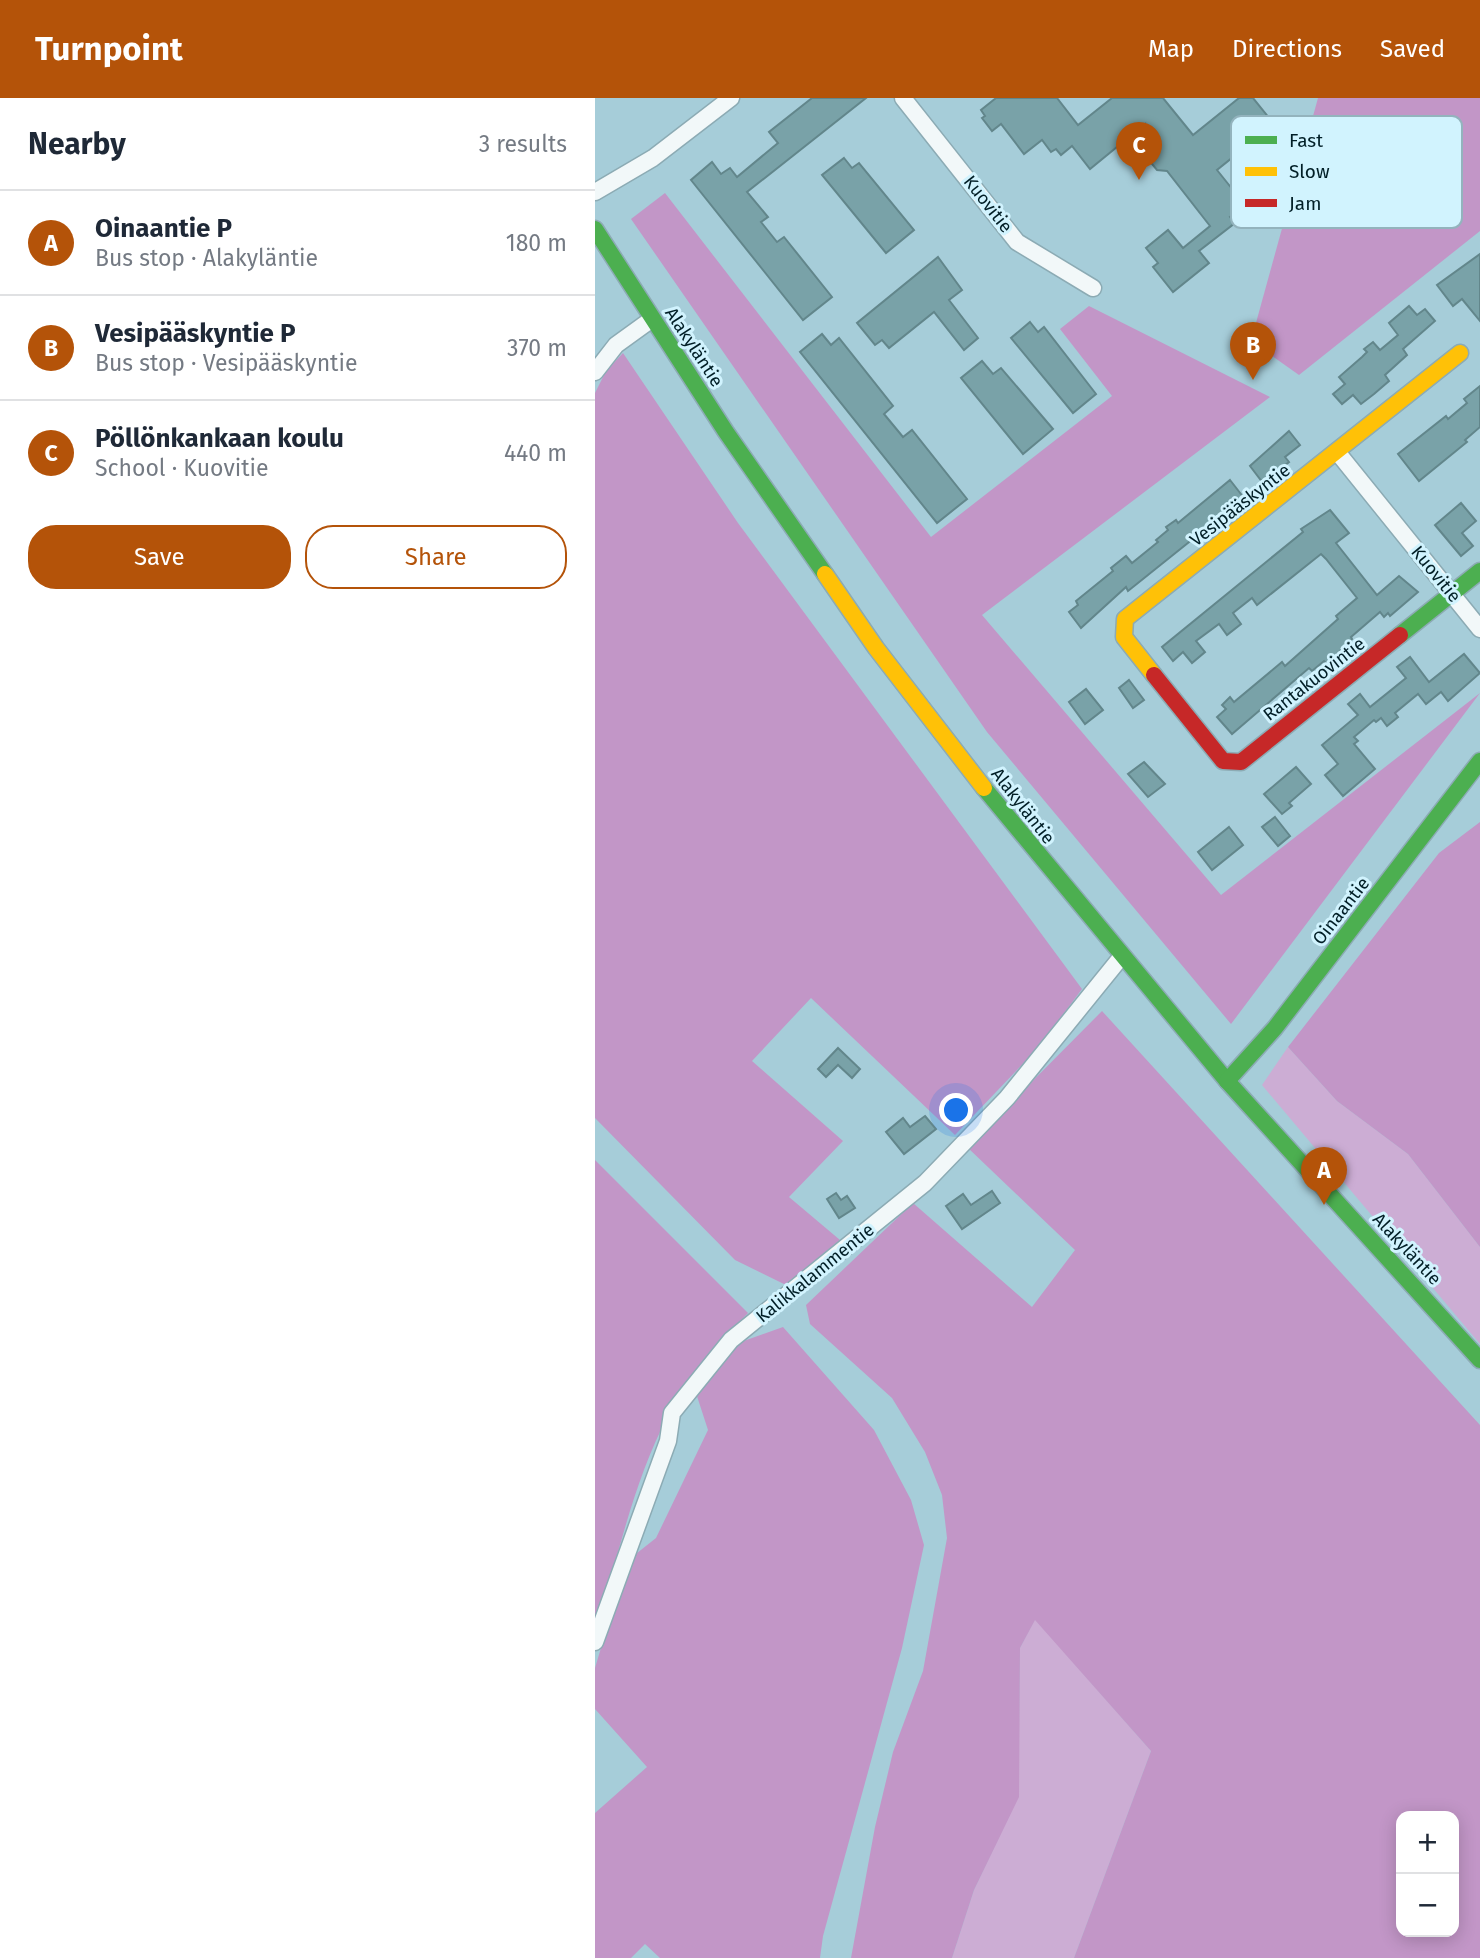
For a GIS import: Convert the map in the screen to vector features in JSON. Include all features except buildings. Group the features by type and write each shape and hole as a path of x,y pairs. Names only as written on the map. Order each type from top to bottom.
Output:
{"main road":[{"name":"Alakyläntie","path":"595,229 726,432 876,648 1031,848 1227,1081 1480,1360"},
{"name":"Vesipääskyntie","path":"1178,706 1124,637 1125,619 1460,354"},
{"name":"Rantakuovintie","path":"1178,706 1223,761 1241,762 1480,571"},
{"name":"Oinaantie","path":"1227,1081 1275,1028 1480,761"}],"street":[{"path":"595,192 653,158 731,98"},
{"name":"Kuovitie","path":"904,98 1017,242 1093,288"},
{"path":"595,372 616,345 652,319"},
{"name":"Kuovitie","path":"1338,453 1480,629"},
{"name":"Kalikkalammentie","path":"595,1642 669,1441 672,1413 692,1385 731,1340 925,1182 1007,1098 1122,956"}],"shaded area":[{"path":"1318,98 1480,98 1480,231 1299,375 1251,341 1282,228 1462,228 1462,116 1313,116"},
{"path":"665,193 931,537 1112,396 1060,329 1089,306 1270,397 982,615 1221,895 1480,693 1231,1024 987,732 631,219"},
{"path":"623,353 738,523 1082,989 1038,1048 955,1135 811,998 752,1061 843,1141 789,1197 840,1240 788,1286 735,1260 595,1118 595,393 606,371"},
{"path":"1480,822 1480,1247 1408,1154 1337,1101 1288,1047 1439,853"},
{"path":"1102,1011 1480,1425 1480,1958 1074,1958 1151,1751 1035,1620 1020,1648 1019,1797 974,1890 952,1958 851,1958 875,1827 893,1752 923,1671 947,1538 942,1495 925,1452 892,1398 810,1324 806,1305 913,1203 1032,1307 1075,1250 967,1147"},
{"path":"1288,1047 1337,1101 1408,1154 1480,1247 1480,1344 1262,1085"},
{"path":"595,1160 748,1313 695,1374 677,1400 656,1440 627,1522 595,1633"},
{"path":"783,1327 874,1430 911,1500 924,1545 902,1648 823,1936 820,1958 660,1958 645,1944 631,1958 595,1958 595,1813 647,1767 595,1709 595,1668 627,1561 656,1538 708,1430 695,1390 738,1343"},
{"path":"1035,1619 1151,1751 1074,1958 952,1958 974,1890 1018,1797 1020,1648"}],"traffic: fast":[{"path":"595,229 726,432 825,574"},
{"path":"1400,635 1480,571"},
{"path":"1227,1081 1275,1028 1480,761"},
{"path":"984,788 1227,1081 1480,1360"}],"traffic: slow":[{"path":"1154,675 1124,637 1125,619 1460,353"},
{"path":"825,574 876,648 984,788"}],"traffic: jam":[{"path":"1154,675 1223,761 1241,762 1400,635"}],"place":[{"name":"Pöllönkankaan koulu","path":"1139,180"},
{"name":"Vesipääskyntie P","path":"1253,380"},
{"name":"Oinaantie P","path":"1324,1205"}]}
